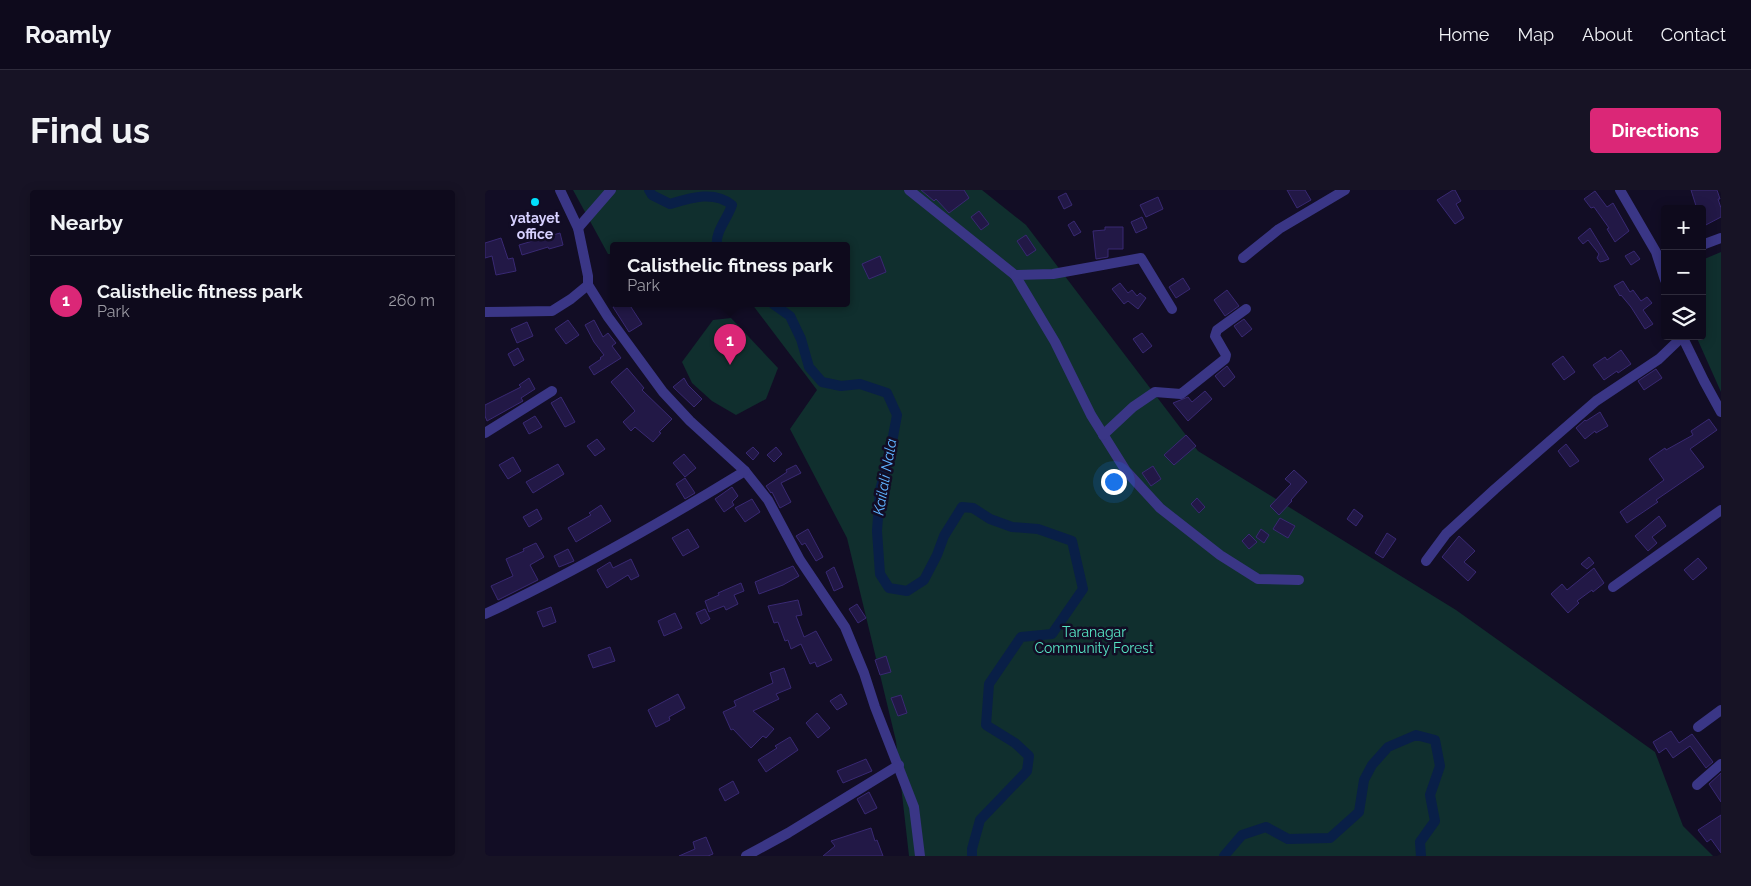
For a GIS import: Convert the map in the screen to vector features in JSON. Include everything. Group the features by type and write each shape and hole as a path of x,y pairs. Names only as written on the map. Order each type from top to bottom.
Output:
{"street":[{"path":"560,190 578,228 588,276 588,285 608,317 663,392 690,421 745,471 768,500 800,560 845,627 914,807 920,856"},
{"path":"578,228 611,190"},
{"path":"909,190 1015,275 1055,342 1091,416 1127,471 1159,508 1220,554 1258,579 1299,580"},
{"path":"1243,258 1279,229 1345,190"},
{"path":"1620,190 1661,252"},
{"path":"1706,244 1721,238"},
{"path":"1015,275 1053,274 1141,258 1172,309"},
{"path":"485,312 551,311 571,299 588,285"},
{"path":"1103,435 1133,407 1155,392 1170,395 1181,394 1225,359 1226,356 1215,336 1217,330 1246,309"},
{"path":"1426,561 1446,534 1502,483 1596,401 1659,359 1679,340"},
{"path":"1684,340 1721,412"},
{"path":"485,434 552,391"},
{"path":"485,614 563,576 656,526 745,471"},
{"path":"1613,587 1721,510"},
{"path":"1699,727 1721,710"},
{"path":"1697,786 1721,764"},
{"path":"747,856 899,765"}],"green space":[{"name":"Taranagar Community Forest","path":"573,190 982,190 1026,225 1198,451 1456,610 1655,752 1683,826 1713,856 909,856 896,741 847,538 790,429 817,390 754,307 850,307 850,242 610,242 610,254 608,254"},
{"path":"1721,252 1721,392 1698,340 1706,340 1706,258"},
{"path":"731,318 778,368 766,399 736,415 712,401 692,383 682,362 713,320"}],"building":[{"path":"921,190 964,190 969,198 949,213 936,199 934,201"},
{"path":"1287,190 1305,190 1311,200 1297,208"},
{"path":"1455,190 1461,201 1456,204 1464,218 1455,224 1437,200"},
{"path":"1691,190 1717,190 1720,199 1718,199 1721,217 1706,225 1706,205 1696,205"},
{"path":"1595,191 1607,207 1613,203 1629,231 1615,242 1607,229 1609,228 1594,207 1591,208 1584,199"},
{"path":"1066,193 1072,205 1064,209 1058,197"},
{"path":"1158,197 1163,209 1146,217 1140,205"},
{"path":"979,211 989,224 981,230 971,217"},
{"path":"1142,217 1147,228 1136,233 1131,222"},
{"path":"1074,221 1081,232 1074,236 1068,225"},
{"path":"1105,227 1123,227 1123,249 1108,249 1108,257 1096,259 1093,231 1105,230"},
{"path":"1590,228 1609,259 1600,262 1597,258 1599,254 1588,240 1583,244 1578,238"},
{"path":"560,233 563,245 549,249 548,247 522,255 519,245"},
{"path":"1026,235 1036,250 1027,256 1017,241"},
{"path":"501,238 508,259 513,258 516,271 496,275 492,256 485,258 485,243"},
{"path":"1634,251 1640,259 1631,265 1625,256"},
{"path":"880,256 886,272 869,279 862,264"},
{"path":"1183,278 1190,289 1176,298 1169,287"},
{"path":"1623,281 1630,292 1633,290 1641,301 1647,297 1652,303 1643,310 1653,324 1645,329 1631,307 1620,296 1614,286"},
{"path":"1120,283 1128,293 1132,290 1137,296 1140,293 1146,298 1138,309 1128,301 1124,304 1112,289"},
{"path":"1227,290 1239,306 1225,316 1214,300"},
{"path":"613,307 631,307 642,324 629,332"},
{"path":"1244,319 1252,329 1242,337 1234,326"},
{"path":"568,320 579,335 566,344 555,329"},
{"path":"594,320 603,337 608,333 616,343 612,346 621,358 594,375 589,367 604,355 585,325"},
{"path":"527,322 533,336 517,343 511,329"},
{"path":"1142,333 1152,346 1143,353 1133,339"},
{"path":"518,348 524,360 514,366 508,354"},
{"path":"1621,350 1631,364 1604,380 1593,365 1605,357 1607,360"},
{"path":"1563,356 1575,372 1564,380 1552,364"},
{"path":"1227,366 1235,377 1224,387 1215,376"},
{"path":"627,368 644,388 642,390 672,419 659,432 661,433 653,442 635,427 631,431 623,422 635,411 611,382"},
{"path":"1656,369 1662,378 1644,390 1638,381"},
{"path":"529,378 535,389 521,398 523,401 487,421 485,405 521,387 519,385"},
{"path":"684,378 688,385 702,399 694,407 673,387"},
{"path":"1205,391 1212,399 1188,421 1173,403 1188,397 1192,402"},
{"path":"561,397 575,422 565,427 551,403"},
{"path":"1600,412 1608,426 1596,433 1595,431 1585,439 1576,428 1585,420"},
{"path":"535,416 542,427 529,434 523,423"},
{"path":"1709,419 1717,430 1690,449 1704,467 1656,500 1658,502 1627,523 1620,512 1664,480 1649,459 1665,448 1666,450 1693,435 1691,431"},
{"path":"1186,435 1196,446 1174,465 1164,455"},
{"path":"597,439 605,449 595,456 587,446"},
{"path":"1566,444 1579,461 1570,467 1558,451"},
{"path":"753,447 759,453 753,460 746,453"},
{"path":"776,447 782,454 774,462 767,455"},
{"path":"684,454 696,468 685,477 673,463"},
{"path":"513,457 521,471 508,479 499,465"},
{"path":"558,464 564,474 533,493 526,482"},
{"path":"796,465 801,473 781,483 791,502 780,508 772,492 766,486 787,472 786,470"},
{"path":"1153,466 1161,479 1151,486 1142,473"},
{"path":"1294,470 1307,482 1279,515 1270,506 1291,484 1285,479"},
{"path":"685,478 695,493 685,499 676,484"},
{"path":"732,487 738,496 732,502 734,505 724,512 715,499"},
{"path":"1197,498 1205,507 1199,513 1191,504"},
{"path":"752,499 760,512 745,522 735,508"},
{"path":"601,505 611,521 576,542 568,528 591,515 589,513"},
{"path":"537,509 542,519 529,527 523,517"},
{"path":"1354,509 1363,516 1356,526 1347,519"},
{"path":"1659,516 1666,526 1652,537 1657,543 1648,551 1635,536"},
{"path":"1280,518 1295,526 1288,538 1273,529"},
{"path":"688,529 699,547 683,556 672,538"},
{"path":"808,529 823,557 816,561 805,543 802,545 796,536"},
{"path":"1261,529 1269,535 1264,543 1256,537"},
{"path":"1387,533 1396,539 1383,558 1375,553"},
{"path":"1249,534 1257,542 1249,549 1242,541"},
{"path":"1459,536 1475,551 1464,562 1476,572 1468,581 1442,557"},
{"path":"536,543 544,557 530,565 538,580 498,600 491,586 513,576 506,559"},
{"path":"568,549 574,561 559,567 554,556"},
{"path":"1589,557 1594,563 1587,569 1581,564"},
{"path":"1698,558 1707,568 1693,580 1684,570"},
{"path":"631,559 639,576 631,580 628,575 607,588 597,570 610,562 613,568"},
{"path":"793,566 799,576 783,585 759,594 755,582"},
{"path":"834,567 843,587 834,591 826,572"},
{"path":"1594,568 1604,583 1577,601 1579,603 1568,613 1551,594 1562,584 1567,590"},
{"path":"741,583 744,591 734,595 738,604 726,610 724,606 709,612 705,601"},
{"path":"798,600 802,615 796,616 804,637 816,631 832,660 817,667 815,662 810,664 801,644 791,649 788,640 785,641 778,622 774,623 768,606"},
{"path":"857,604 866,618 858,623 849,609"},
{"path":"551,607 556,622 543,627 537,612"},
{"path":"705,609 710,619 701,624 696,613"},
{"path":"675,613 682,628 664,636 658,621"},
{"path":"610,647 615,661 593,668 588,655"},
{"path":"886,656 891,672 880,675 875,660"},
{"path":"784,668 791,688 776,694 779,699 753,711 774,729 766,738 763,736 751,748 733,729 731,730 723,712 736,706 734,701 773,683 770,673"},
{"path":"678,694 685,708 669,717 670,720 656,727 648,710"},
{"path":"841,694 847,704 837,710 830,701"},
{"path":"901,695 907,713 898,716 891,698"},
{"path":"817,713 830,728 818,738 806,723"},
{"path":"1671,731 1679,743 1692,734 1713,762 1706,768 1690,746 1673,758 1666,748 1659,753 1653,742"},
{"path":"790,737 798,750 766,772 758,760"},
{"path":"866,759 872,771 843,783 837,771"},
{"path":"1721,773 1721,802 1709,784"},
{"path":"733,781 739,793 725,801 719,789"},
{"path":"869,792 877,808 865,814 857,799"},
{"path":"1721,815 1721,853 1711,839 1707,842 1698,830"},
{"path":"871,828 883,856 823,856 835,846 831,841"},
{"path":"706,837 713,854 708,856 679,856 695,849 693,842"}],"waterway":[{"name":"Kailali Nala","path":"649,190 652,195 670,204 694,198 710,197 725,200 732,205 720,230 717,242"},
{"name":"Kailali Nala","path":"777,307 790,316 801,339 809,367 822,382 841,386 860,384 887,393 897,415 890,453 880,490 877,531 880,574 889,588 907,591 924,580 944,536 962,507 973,508 990,519 1012,527 1038,529 1072,541 1083,589 1052,634 1021,637 989,684 986,725 1015,743 1029,756 1027,771 980,820 972,849 972,856"},
{"name":"Kailali Nala","path":"1224,856 1242,835 1266,827 1288,839 1330,838 1359,812 1364,780 1372,765 1388,747 1416,735 1435,740 1440,766 1430,795 1435,821 1420,842 1421,856"}],"place":[{"name":"yatayet office","path":"535,202"},
{"name":"Calisthelic fitness park","path":"730,365"}]}
